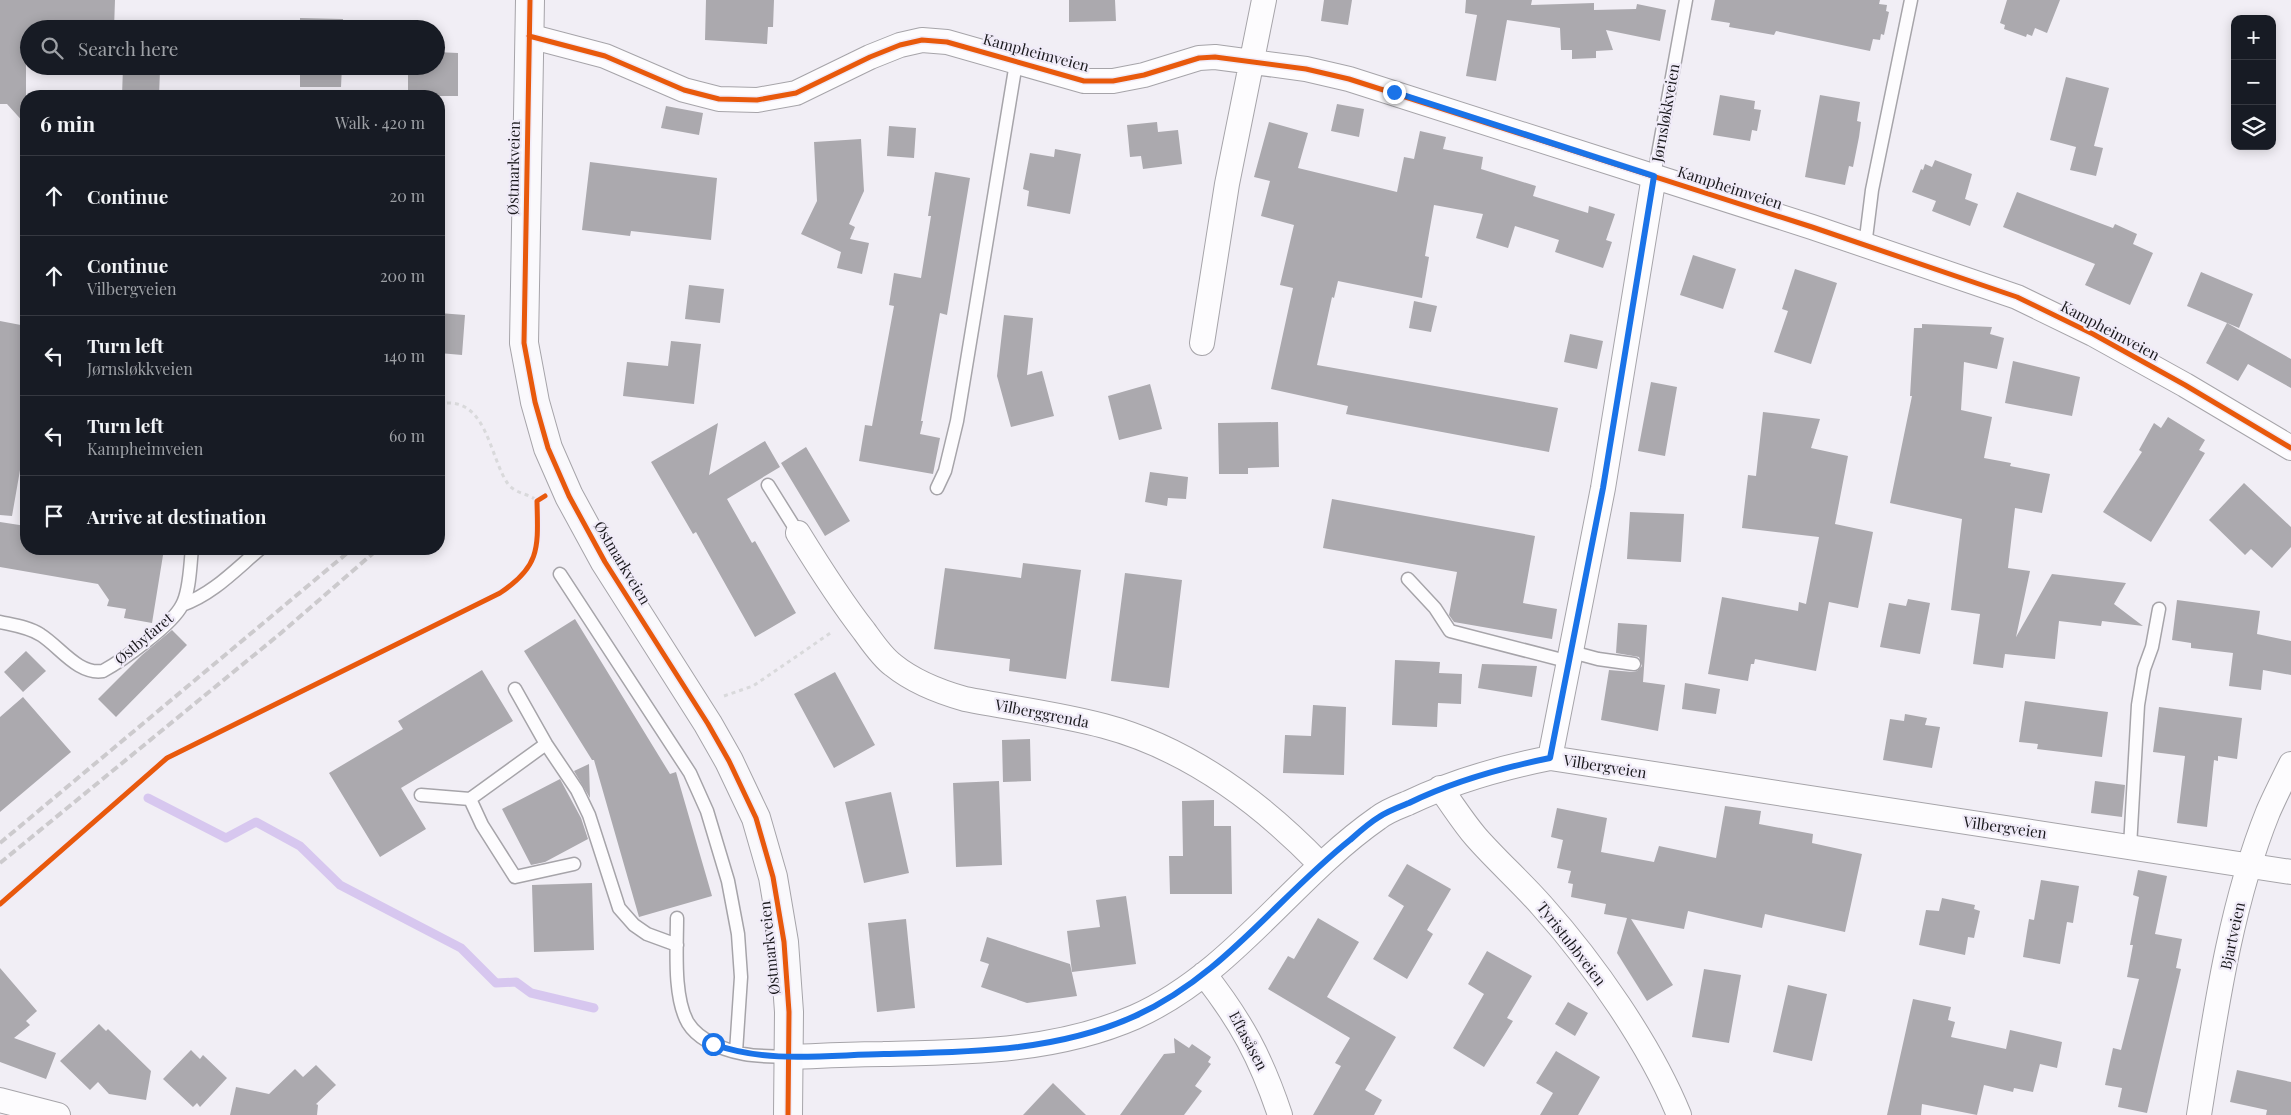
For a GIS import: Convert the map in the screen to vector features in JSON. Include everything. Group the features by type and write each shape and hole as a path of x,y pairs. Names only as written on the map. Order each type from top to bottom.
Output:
{"street":[{"name":"Østmarkveien","path":"530,0 524,343 535,402 548,448 569,496 605,562 730,761 756,818 773,877 784,942 790,1057 788,1115"},
{"path":"1202,343 1227,184 1264,0"},
{"name":"Kampheimveien","path":"529,36 605,56 684,90 719,99 757,100 796,93 870,57 900,45 922,40 947,42 1084,81 1113,81 1144,75 1199,58 1215,57 1306,69 1368,84 1967,278 2029,302 2093,334 2185,385 2291,448"},
{"name":"Jørnsløkkveien","path":"1550,758 1603,488 1654,176"},
{"name":"Vilberggrenda","path":"798,533 837,597 892,665 911,677 945,693 965,699 1104,726 1180,755 1231,788 1279,825 1320,864"},
{"name":"Vilbergveien","path":"790,1057 966,1053 1040,1045 1085,1034 1134,1017 1204,974 1250,935 1320,864 1379,817 1440,788 1496,769 1550,758 2291,872"},
{"name":"Bjartveien","path":"2199,1115 2220,993 2238,908 2268,812 2291,764"},
{"name":"Tyristubbveien","path":"1440,788 1475,836 1542,905 1584,957 1625,1017 1669,1090 1679,1115"},
{"name":"Eftasåsen","path":"1204,974 1231,1008 1263,1066 1280,1115"},
{"path":"0,1100 58,1115"}],"lane":[{"name":"Jørnsløkkveien","path":"1654,176 1686,0"},
{"path":"1865,246 1872,190 1912,0"},
{"path":"937,488 945,471 956,421 1016,63"},
{"path":"768,484 798,533"},
{"name":"Østbyfaret","path":"0,622 31,630 41,635 79,666 95,672 112,666 166,625 182,605 190,574 192,555"},
{"path":"182,605 198,599 222,583 253,555"},
{"path":"560,574 690,773 707,811 728,881 738,934 741,977 736,1052"},
{"path":"1408,579 1435,608 1450,631 1571,657 1634,664"},
{"path":"2130,847 2138,705 2159,609"},
{"path":"515,689 546,744 577,790 589,815 619,908 634,925 647,934 677,945"},
{"path":"420,795 470,799 546,744"},
{"path":"470,799 482,825 516,877 574,864"},
{"path":"677,918 680,999 688,1023 698,1035 713,1044 736,1052 790,1057"}],"path":[{"path":"445,404 455,404 472,413 487,435 507,483 514,490 533,496 537,501 537,510"},
{"path":"537,501 544,496"},
{"path":"697,707 753,686 854,619"}],"building":[{"path":"0,0 115,0 114,20 20,20 20,75 26,75 26,90 20,90 20,118 7,104 0,104"},
{"path":"706,0 774,0 773,27 768,27 767,44 705,40"},
{"path":"1069,0 1115,0 1116,21 1069,22"},
{"path":"1324,0 1352,0 1348,25 1321,21"},
{"path":"1466,0 1532,0 1531,5 1594,3 1594,10 1636,9 1637,4 1666,10 1660,41 1606,30 1613,50 1596,51 1596,58 1572,59 1572,50 1561,50 1560,28 1507,20 1496,81 1466,76 1477,15 1465,13"},
{"path":"1715,0 1880,0 1879,4 1887,5 1886,11 1889,12 1884,35 1881,34 1880,40 1873,39 1870,51 1776,31 1774,35 1729,27 1730,23 1711,20"},
{"path":"2007,0 2060,0 2047,33 2035,28 2032,36 2027,34 2026,37 2004,29 2005,25 2000,23"},
{"path":"300,18 343,19 343,20 300,20"},
{"path":"445,52 458,53 458,96 445,96 445,90 408,90 408,75 445,75"},
{"path":"123,75 160,75 159,90 122,90"},
{"path":"300,75 342,75 341,87 300,87"},
{"path":"2066,77 2109,88 2094,146 2103,148 2096,176 2070,170 2076,147 2050,140"},
{"path":"1720,95 1755,101 1754,109 1761,110 1757,131 1752,130 1750,141 1713,135"},
{"path":"1820,95 1860,102 1857,121 1861,122 1859,137 1853,167 1849,166 1845,185 1805,177"},
{"path":"1337,104 1364,109 1359,137 1331,131"},
{"path":"666,106 703,113 699,135 661,128"},
{"path":"1157,122 1158,132 1178,130 1182,164 1143,169 1141,156 1130,157 1127,125"},
{"path":"1269,122 1308,133 1298,168 1397,192 1404,157 1414,159 1420,131 1446,137 1443,149 1483,157 1481,169 1536,186 1533,196 1588,213 1589,206 1615,214 1606,240 1612,242 1603,268 1555,252 1559,240 1515,226 1508,248 1476,238 1483,214 1434,205 1425,256 1429,257 1422,298 1338,281 1334,298 1332,297 1317,365 1558,408 1549,452 1346,414 1348,406 1271,389 1293,288 1280,285 1294,225 1261,216 1270,181 1254,177"},
{"path":"889,126 916,128 914,158 887,156"},
{"path":"861,139 864,191 849,224 855,227 850,239 869,243 862,274 837,268 841,252 801,234 817,201 814,142"},
{"path":"1055,149 1081,154 1070,214 1027,206 1029,191 1023,189 1030,153 1054,157"},
{"path":"1935,160 1972,174 1965,199 1978,204 1970,226 1932,211 1936,201 1912,192 1921,169 1923,170 1925,164 1932,167"},
{"path":"590,162 717,178 711,240 631,231 630,236 582,230"},
{"path":"935,172 970,178 947,315 940,313 921,421 923,421 920,434 940,438 933,474 859,461 865,425 872,426 894,306 889,305 894,273 921,278 931,216 928,216"},
{"path":"2017,192 2113,228 2115,224 2137,234 2133,244 2153,253 2130,305 2085,285 2095,264 2003,227"},
{"path":"1693,255 1736,269 1723,309 1680,295"},
{"path":"1795,269 1837,283 1811,364 1774,352 1788,311 1782,309"},
{"path":"2201,272 2253,294 2239,328 2187,306"},
{"path":"689,285 724,289 720,323 685,319"},
{"path":"1414,301 1437,306 1431,332 1409,328"},
{"path":"445,313 465,315 462,355 445,354"},
{"path":"1004,315 1033,318 1027,375 1042,371 1054,416 1011,427 997,376"},
{"path":"0,321 20,325 20,470 12,516 0,515"},
{"path":"2227,323 2291,359 2291,388 2248,364 2238,381 2206,363"},
{"path":"1922,324 1992,327 1990,334 2004,338 1997,369 1964,362 1961,410 1992,417 1984,458 2011,463 2010,466 2050,474 2042,513 2015,508 2008,568 2030,571 2016,637 2052,574 2126,583 2114,604 2143,626 2102,621 2101,626 2059,621 2055,659 2005,654 2003,668 1973,664 1980,614 1951,610 1962,519 1890,503 1912,396 1910,396 1914,328 1922,328"},
{"path":"1570,334 1603,341 1597,369 1564,362"},
{"path":"671,341 701,344 694,404 623,396 627,362 668,366"},
{"path":"2013,361 2080,377 2072,416 2005,403"},
{"path":"1651,382 1677,387 1665,456 1638,451"},
{"path":"1150,384 1162,429 1119,440 1108,396"},
{"path":"1763,412 1820,419 1811,448 1848,456 1835,524 1873,532 1858,608 1829,602 1816,671 1755,659 1754,664 1751,664 1748,681 1708,674 1722,597 1798,611 1799,602 1806,604 1819,537 1742,528 1748,475 1756,476"},
{"path":"2168,417 2205,440 2199,450 2205,453 2151,542 2103,512 2142,452 2139,450 2154,423 2161,428"},
{"path":"1278,422 1279,467 1248,468 1248,474 1219,474 1218,423"},
{"path":"718,423 709,475 765,441 780,467 727,499 752,543 755,541 796,613 755,637 696,532 693,534 651,462"},
{"path":"806,447 850,521 825,536 781,463"},
{"path":"1150,472 1188,477 1186,499 1168,498 1167,506 1145,502"},
{"path":"2244,483 2291,527 2291,547 2272,568 2251,549 2245,555 2209,520"},
{"path":"1332,499 1535,536 1523,603 1557,609 1552,639 1454,622 1449,615 1457,572 1323,548"},
{"path":"1630,512 1684,514 1681,562 1627,559"},
{"path":"0,522 20,525 20,555 163,555 152,623 124,618 126,609 107,606 109,600 98,584 0,567"},
{"path":"1023,563 1081,570 1066,679 1009,671 1010,659 934,649 945,568 1021,578"},
{"path":"1125,573 1182,580 1169,688 1111,681"},
{"path":"1908,599 1930,603 1920,654 1880,647 1889,603 1906,606"},
{"path":"2177,600 2260,611 2257,634 2291,641 2291,675 2263,670 2261,690 2229,686 2233,653 2191,648 2191,643 2172,640"},
{"path":"575,619 670,774 676,772 712,896 639,917 594,760 592,760 524,651"},
{"path":"1618,623 1647,625 1643,682 1665,685 1658,731 1601,720 1609,670 1633,672 1642,666 1639,657 1616,653"},
{"path":"172,630 187,645 116,717 98,699 142,655"},
{"path":"26,651 46,671 23,692 4,672"},
{"path":"1395,660 1440,662 1439,673 1462,674 1461,704 1438,703 1437,727 1392,725"},
{"path":"1482,664 1537,666 1532,697 1478,688"},
{"path":"482,670 513,721 401,788 426,829 380,857 329,773 403,729 398,721"},
{"path":"835,672 875,745 834,768 794,694"},
{"path":"1685,683 1720,689 1716,714 1682,709"},
{"path":"23,697 71,752 0,812 0,717"},
{"path":"2025,701 2108,712 2102,757 2037,749 2038,744 2019,742"},
{"path":"1313,705 1346,707 1344,775 1283,773 1285,735 1311,736"},
{"path":"2159,707 2242,718 2237,759 2218,756 2218,761 2214,760 2207,827 2177,823 2185,756 2153,752"},
{"path":"1905,714 1927,718 1925,725 1940,727 1932,768 1883,760 1890,719 1904,721"},
{"path":"1030,739 1031,781 1003,782 1002,740"},
{"path":"589,764 590,798 574,771"},
{"path":"560,779 581,818 588,839 545,862 531,865 502,809"},
{"path":"999,781 1002,865 956,867 953,783"},
{"path":"2095,781 2125,785 2122,817 2091,813"},
{"path":"891,792 909,873 864,883 845,802"},
{"path":"1214,800 1214,826 1231,826 1232,894 1170,894 1169,856 1183,856 1182,801"},
{"path":"1725,806 1761,811 1759,824 1813,834 1812,843 1862,854 1845,932 1765,914 1762,928 1688,911 1684,929 1631,919 1673,985 1647,1001 1617,953 1627,918 1604,914 1606,904 1571,897 1573,884 1568,883 1571,871 1557,868 1563,840 1551,837 1557,808 1607,818 1601,852 1654,862 1659,846 1716,858"},
{"path":"1407,864 1451,889 1427,930 1433,934 1407,979 1373,959 1404,906 1388,896"},
{"path":"2138,870 2167,876 2155,934 2182,939 2176,968 2181,969 2147,1113 2118,1107 2122,1088 2105,1085 2113,1048 2121,1050 2139,979 2127,977 2133,945 2130,945 2139,897 2133,895"},
{"path":"2041,880 2079,886 2073,923 2067,922 2060,964 2023,957 2029,919 2034,920"},
{"path":"592,883 594,950 534,952 532,885"},
{"path":"1126,896 1136,964 1072,972 1067,931 1100,927 1096,900"},
{"path":"1942,898 1975,905 1974,909 1980,911 1974,938 1968,937 1965,955 1919,945 1926,910 1939,911"},
{"path":"1318,918 1359,942 1327,997 1396,1037 1365,1090 1382,1100 1374,1115 1313,1115 1341,1066 1335,1063 1350,1038 1268,989 1288,956 1294,959"},
{"path":"906,919 915,1008 877,1012 868,923"},
{"path":"987,937 1070,964 1077,996 1027,1003 981,987 989,964 980,961"},
{"path":"1487,951 1532,976 1507,1018 1513,1021 1484,1067 1453,1048 1484,994 1468,984"},
{"path":"0,968 37,1011 26,1021 30,1025 14,1038 56,1053 46,1079 0,1062"},
{"path":"1704,969 1741,975 1729,1043 1692,1037"},
{"path":"1788,985 1827,994 1812,1061 1773,1052"},
{"path":"1913,999 1951,1007 1948,1020 1955,1022 1951,1037 2006,1049 2010,1030 2062,1042 2057,1068 2040,1064 2033,1092 2014,1088 2013,1092 1984,1085 1977,1115 1922,1104 1921,1115 1887,1115"},
{"path":"1568,1002 1588,1013 1575,1036 1555,1024"},
{"path":"99,1024 106,1031 108,1029 151,1071 146,1100 109,1094 98,1082 90,1090 60,1061"},
{"path":"1174,1038 1189,1048 1192,1044 1211,1057 1208,1062 1211,1064 1195,1086 1202,1091 1184,1115 1120,1115 1164,1054 1175,1053"},
{"path":"191,1050 200,1059 203,1055 227,1078 200,1107 197,1103 193,1107 163,1079"},
{"path":"1556,1051 1600,1077 1578,1115 1540,1115 1553,1093 1536,1083"},
{"path":"316,1065 336,1085 316,1104 318,1105 317,1115 230,1115 236,1087 269,1094 295,1069 303,1077"},
{"path":"2237,1070 2291,1082 2291,1115 2266,1115 2267,1110 2230,1102"},
{"path":"1053,1083 1086,1115 1023,1115"}],"waterway":[{"path":"148,798 226,838 256,822 300,846 340,885 461,948 496,983 516,982 531,993 594,1008"}],"railway":[{"path":"0,843 345,555"},
{"path":"0,863 281,633 371,555"}],"cycle path":[{"path":"530,0 524,343 535,402 548,448 569,496 605,562 708,724 729,761 756,818 773,877 784,942 789,1012 788,1115"},
{"path":"529,36 605,56 684,90 719,99 757,100 796,93 870,57 900,45 922,40 947,42 1084,81 1113,81 1144,75 1199,58 1215,57 1306,69 1349,79 1812,227 2017,297 2093,334 2185,385 2291,448"},
{"path":"0,904 167,758 500,593 523,574 530,564 537,543 537,501 545,496"}],"route":[{"path":"713,1044 746,1054 790,1057 933,1054 979,1052 1040,1045 1085,1034 1134,1017 1204,974 1250,935 1320,864 1379,817 1440,788 1496,769 1550,758 1603,488 1654,176 1394,92"}]}
